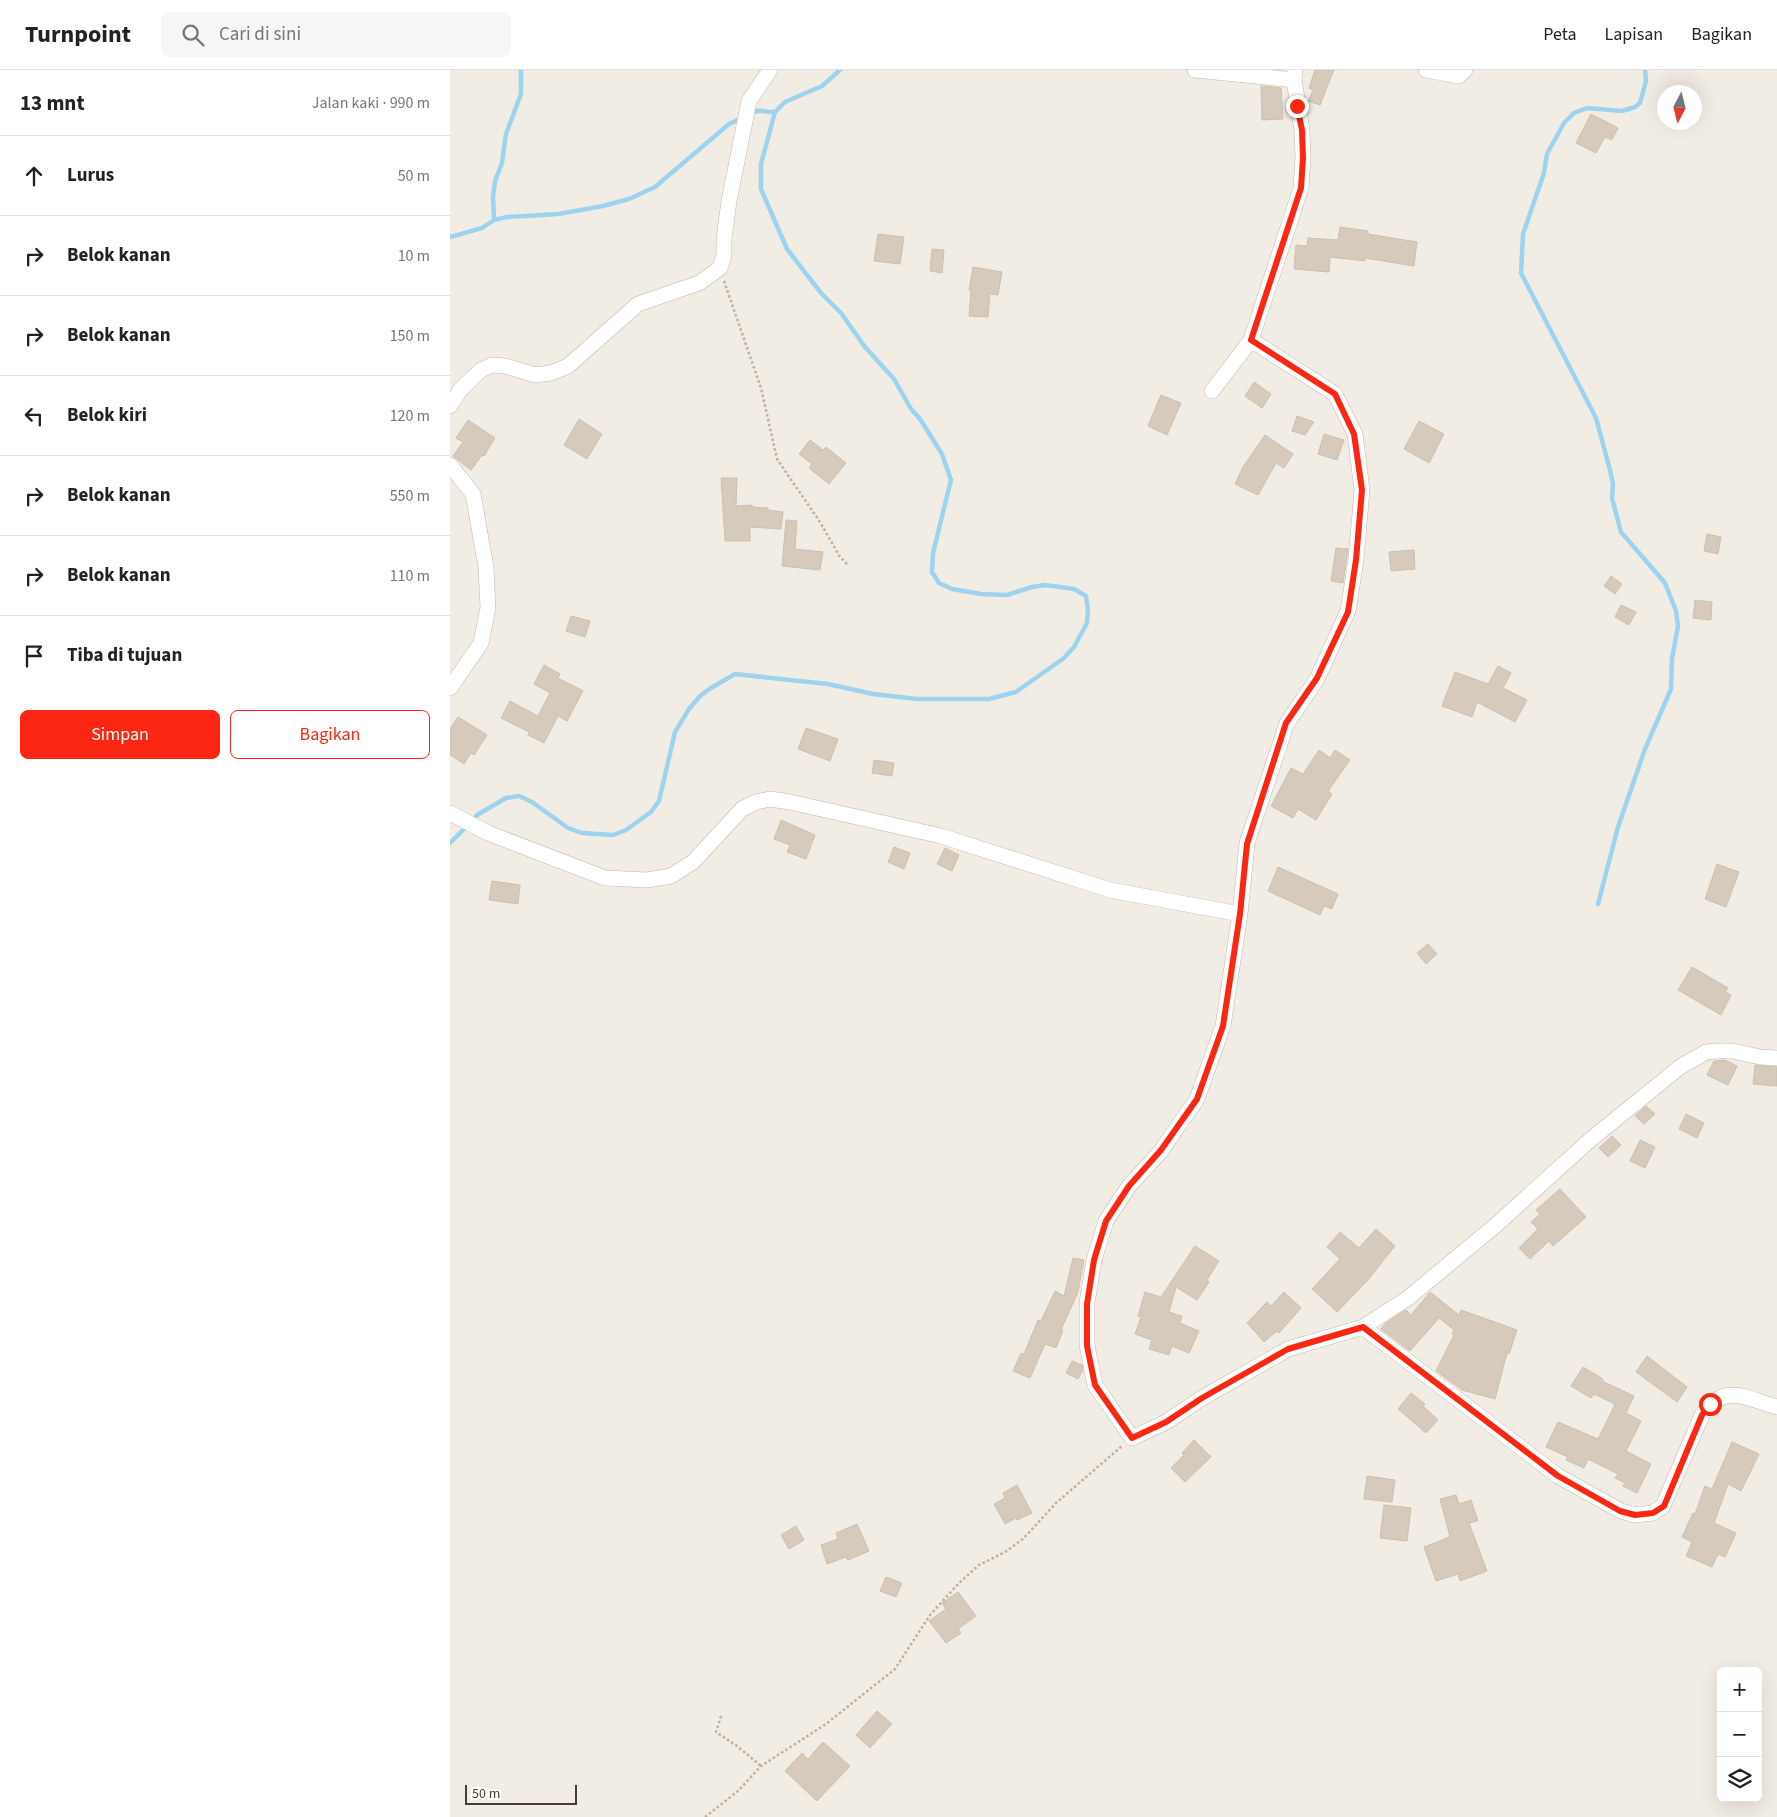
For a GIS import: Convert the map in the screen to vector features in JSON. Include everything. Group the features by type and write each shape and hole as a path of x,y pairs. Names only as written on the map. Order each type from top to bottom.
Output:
{"street":[{"path":"450,406 462,389 481,370 492,365 504,366 535,375 551,373 568,366 638,304 699,283 720,268 724,255 729,201 749,101 770,70"},
{"path":"1195,70 1294,75 1302,130 1301,188 1251,340 1212,391"},
{"path":"1426,70 1459,76 1465,70"},
{"path":"1251,340 1335,394 1354,434 1362,490 1356,560 1348,612 1317,678 1286,723 1247,844 1240,914 1223,1026 1197,1099 1161,1150 1129,1186 1106,1221 1094,1260 1087,1304 1087,1346 1095,1385 1132,1438 1166,1422 1202,1398 1288,1349 1363,1327 1408,1298 1496,1224 1590,1140 1680,1067 1706,1052 1733,1051 1760,1057 1777,1058"},
{"path":"450,465 473,494 486,567 488,608 481,643 450,688"},
{"path":"451,813 488,833 605,878 647,880 671,876 693,862 742,809 756,802 770,799 941,836 1110,890 1240,914"},
{"path":"1363,1327 1558,1476 1620,1511 1635,1515 1653,1513 1664,1506 1702,1415 1710,1404 1720,1396 1735,1394 1777,1407"}],"path":[{"path":"720,268 761,388 777,459 820,522 840,557 848,565"},
{"path":"705,1817 738,1790 761,1766 826,1724 895,1669 930,1615 959,1583 979,1565 1005,1552 1023,1539 1056,1502 1132,1438"},
{"path":"721,1716 716,1732 761,1766"}],"building":[{"path":"1315,70 1334,70 1320,105 1308,101 1313,90 1309,88"},
{"path":"1261,86 1281,88 1283,119 1262,120"},
{"path":"1591,114 1618,128 1612,140 1605,137 1596,153 1576,143"},
{"path":"1340,227 1368,231 1368,234 1417,242 1414,266 1365,258 1365,261 1330,257 1329,272 1294,269 1296,245 1307,246 1308,238 1338,240"},
{"path":"878,234 904,237 900,264 874,261"},
{"path":"932,249 944,250 942,273 930,271"},
{"path":"973,267 1002,272 998,295 990,294 988,317 969,316 971,291 969,290"},
{"path":"1254,382 1271,394 1262,408 1245,396"},
{"path":"1161,395 1181,403 1167,435 1148,426"},
{"path":"1297,416 1314,422 1305,435 1292,431"},
{"path":"579,419 602,434 587,459 564,445"},
{"path":"468,420 495,438 484,456 482,455 471,470 453,456 463,442 456,438"},
{"path":"1419,421 1444,434 1429,463 1404,449"},
{"path":"1324,434 1344,440 1337,460 1318,454"},
{"path":"1265,435 1293,454 1284,468 1276,463 1258,495 1235,484 1243,467"},
{"path":"810,440 823,450 826,447 846,463 829,484 809,468 812,464 799,454"},
{"path":"721,478 737,478 736,506 752,505 752,507 768,508 768,510 783,512 781,529 750,527 750,541 725,541"},
{"path":"786,520 797,521 795,549 823,552 820,570 782,566"},
{"path":"1707,534 1721,537 1718,554 1704,551"},
{"path":"1336,548 1348,549 1343,583 1331,581"},
{"path":"1414,550 1415,569 1391,571 1389,552"},
{"path":"1611,576 1622,584 1615,594 1604,586"},
{"path":"1695,600 1712,602 1711,620 1693,618"},
{"path":"1621,605 1636,612 1629,625 1615,617"},
{"path":"571,616 590,621 585,637 566,631"},
{"path":"544,665 560,674 558,678 583,691 567,721 558,716 544,743 528,735 529,732 501,718 510,701 538,716 550,693 534,684"},
{"path":"1498,666 1511,673 1503,688 1527,700 1515,722 1477,702 1472,717 1442,706 1455,672 1488,684"},
{"path":"458,717 487,735 474,755 471,753 464,764 450,755 450,729"},
{"path":"806,728 838,739 830,761 798,749"},
{"path":"1319,750 1330,758 1335,750 1350,760 1328,791 1332,794 1316,820 1298,809 1293,818 1271,806 1291,768 1303,774"},
{"path":"874,760 894,763 892,776 872,773"},
{"path":"781,820 815,835 806,859 787,852 790,845 774,839"},
{"path":"894,847 910,853 904,869 888,862"},
{"path":"945,848 959,855 952,871 937,864"},
{"path":"1717,864 1739,872 1726,907 1705,899"},
{"path":"1278,867 1338,894 1332,909 1324,906 1320,915 1268,891"},
{"path":"492,881 520,885 518,904 489,900"},
{"path":"1428,944 1437,954 1426,964 1417,953"},
{"path":"1692,967 1728,988 1725,992 1731,995 1721,1015 1678,990"},
{"path":"1725,1060 1737,1066 1728,1085 1707,1075 1714,1061"},
{"path":"1755,1065 1777,1067 1777,1086 1753,1084"},
{"path":"1646,1106 1655,1114 1644,1124 1635,1116"},
{"path":"1686,1114 1704,1123 1697,1138 1679,1129"},
{"path":"1612,1136 1621,1145 1608,1157 1599,1148"},
{"path":"1640,1140 1655,1147 1645,1168 1630,1161"},
{"path":"1560,1189 1586,1217 1553,1246 1549,1241 1530,1259 1519,1248 1538,1229 1531,1222 1540,1214 1536,1210"},
{"path":"1376,1229 1395,1246 1367,1281 1337,1312 1312,1289 1340,1259 1327,1247 1340,1232 1359,1248"},
{"path":"1195,1246 1219,1261 1207,1280 1209,1282 1197,1300 1176,1287 1169,1312 1182,1316 1180,1323 1199,1331 1189,1353 1172,1346 1169,1355 1149,1349 1152,1340 1135,1334 1141,1317 1138,1316 1145,1292 1161,1297"},
{"path":"1073,1258 1084,1260 1078,1292 1061,1330 1063,1330 1056,1348 1045,1344 1030,1378 1013,1371 1021,1353 1024,1354 1038,1320 1041,1321 1055,1291 1064,1296"},
{"path":"1284,1292 1301,1308 1279,1333 1277,1331 1264,1342 1247,1323 1267,1302 1271,1306"},
{"path":"1430,1292 1459,1315 1461,1310 1517,1330 1509,1354 1507,1353 1495,1399 1462,1390 1436,1371 1454,1335 1452,1334 1454,1330 1439,1318 1410,1351 1381,1329 1386,1323 1406,1310 1411,1315"},
{"path":"1647,1356 1687,1387 1677,1402 1636,1372"},
{"path":"1072,1361 1082,1365 1083,1370 1078,1379 1066,1373"},
{"path":"1583,1367 1603,1379 1602,1381 1634,1396 1626,1413 1641,1421 1626,1451 1651,1464 1637,1493 1623,1486 1625,1483 1615,1478 1618,1474 1588,1459 1584,1468 1566,1460 1568,1457 1546,1447 1558,1422 1598,1439 1615,1404 1594,1394 1591,1398 1571,1386"},
{"path":"1411,1393 1425,1404 1423,1406 1438,1420 1426,1433 1398,1409"},
{"path":"1194,1440 1211,1457 1185,1482 1171,1468 1184,1455 1182,1453"},
{"path":"1732,1442 1759,1454 1741,1491 1728,1484 1714,1523 1736,1533 1725,1557 1718,1554 1712,1567 1686,1556 1692,1542 1682,1537 1693,1513 1695,1514 1705,1486 1712,1489"},
{"path":"1367,1476 1395,1480 1392,1502 1364,1499"},
{"path":"1017,1485 1032,1513 1005,1524 994,1504 1005,1498 1003,1493"},
{"path":"1456,1495 1459,1504 1471,1500 1478,1521 1469,1523 1487,1571 1460,1581 1458,1574 1436,1581 1424,1547 1450,1537 1440,1499"},
{"path":"1384,1505 1411,1508 1407,1541 1380,1538"},
{"path":"857,1524 869,1551 848,1560 846,1557 827,1564 821,1545 838,1539 836,1533"},
{"path":"796,1526 804,1540 789,1549 781,1535"},
{"path":"886,1577 902,1583 896,1597 880,1591"},
{"path":"958,1592 976,1616 958,1629 961,1633 946,1643 929,1621 946,1609 942,1603"},
{"path":"877,1711 892,1724 870,1748 856,1735"},
{"path":"823,1742 850,1766 817,1801 785,1771 802,1753 808,1759"}],"waterway":[{"path":"494,220 493,197 495,181 502,163 506,134 521,94 521,70"},
{"path":"751,113 760,111 775,112 785,102 822,86 840,70"},
{"path":"1598,904 1618,827 1645,749 1671,689 1672,659 1678,626 1676,611 1665,583 1621,532 1612,498 1613,484 1610,470 1596,418 1521,273 1523,234 1544,173 1547,154 1564,123 1574,113 1587,108 1622,111 1635,107 1640,103 1646,81 1645,70"},
{"path":"472,821 477,815 506,798 519,796 532,802 568,828 582,833 613,835 626,830 651,812 659,801 675,732 689,709 700,696 735,674 828,684 873,694 917,699 989,699 1016,692 1064,658 1074,647 1087,623 1088,609 1086,596 1074,589 1045,585 1007,595 981,594 952,589 939,583 932,572 933,553 951,480 942,454 920,419 911,409 894,379 865,347 841,313 821,293 787,249 761,189 761,164 775,112"},
{"path":"450,237 482,228 494,220 507,217 558,214 629,199 655,187 729,124 742,118"},
{"path":"450,843 467,826"}],"route":[{"path":"1297,106 1302,130 1301,188 1251,340 1335,394 1354,434 1362,490 1356,560 1348,612 1317,678 1286,723 1247,844 1240,914 1223,1026 1197,1099 1161,1150 1129,1186 1106,1221 1094,1260 1087,1304 1087,1346 1095,1385 1112,1412 1132,1438 1166,1422 1202,1398 1288,1349 1363,1327 1558,1476 1620,1511 1635,1515 1653,1513 1664,1506 1702,1415 1710,1404"}]}
